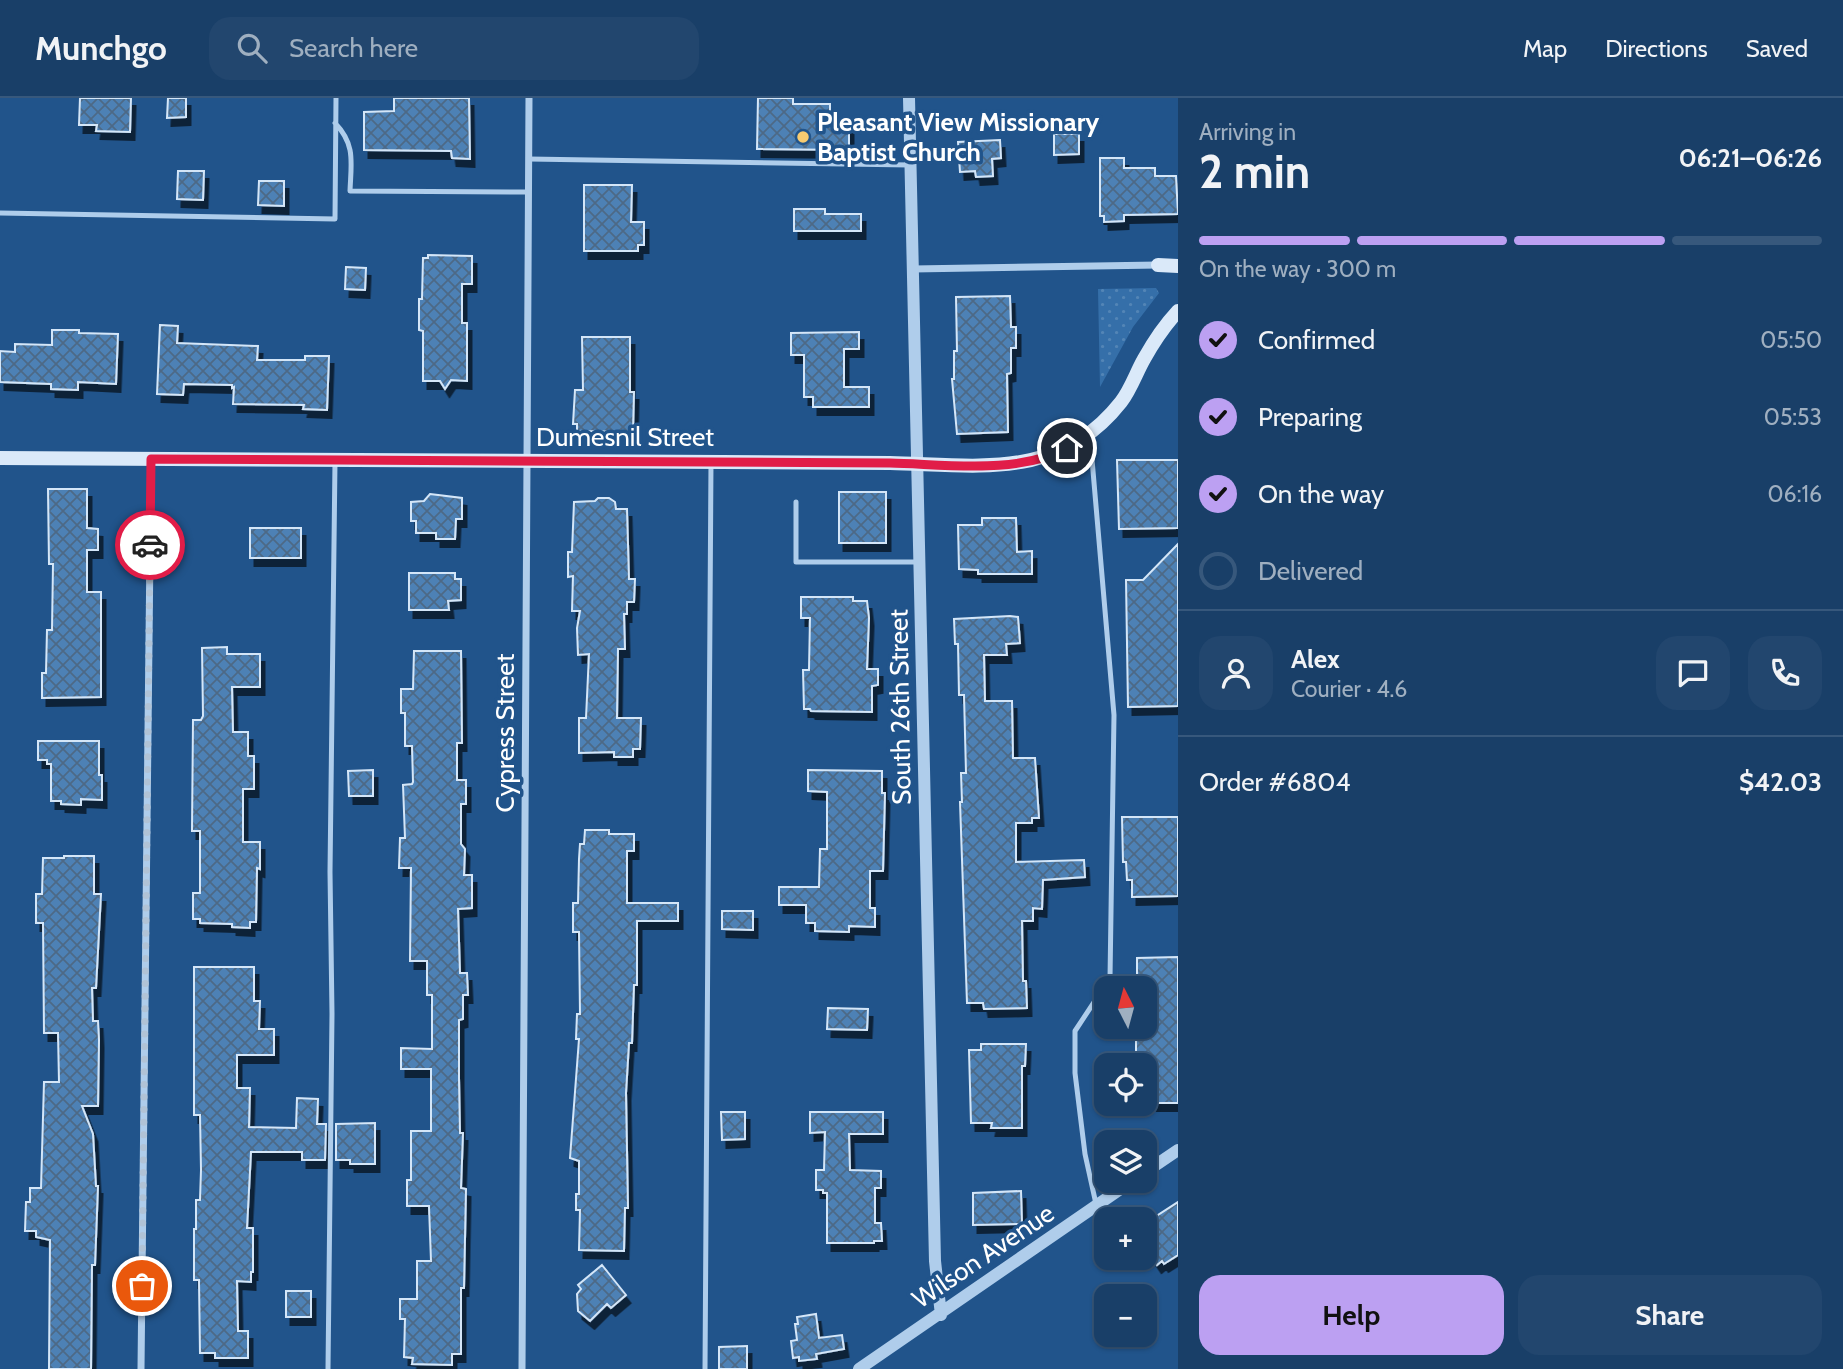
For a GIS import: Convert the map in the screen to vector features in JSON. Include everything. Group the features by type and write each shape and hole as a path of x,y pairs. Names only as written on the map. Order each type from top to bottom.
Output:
{"main road":[{"path":"1158,265 1178,266"},
{"name":"Dumesnil Street","path":"0,458 1020,463 1060,452 1102,424 1122,401 1159,332 1178,312"}],"street":[{"name":"Cypress Street","path":"522,1369 529,98"},
{"name":"South 26th Street","path":"909,98 935,1261 941,1315"},
{"path":"913,269 1158,265"},
{"path":"141,1369 151,459"},
{"path":"1157,1164 1178,1150"},
{"name":"Wilson Avenue","path":"859,1369 1115,1193"}],"lane":[{"path":"0,213 335,219 336,98"},
{"path":"335,123 347,135 351,150 351,191 528,192"},
{"path":"529,159 910,165"},
{"path":"1090,433 1114,715 1110,978 1075,1031 1075,1073 1085,1154 1097,1206"},
{"path":"328,1369 335,460"},
{"path":"705,1369 711,462"},
{"path":"796,502 796,562 919,562"}],"shaded area":[{"path":"1156,288 1159,293 1133,327 1100,387 1098,289"}],"building":[{"path":"80,98 131,98 130,132 96,131 97,125 79,125"},
{"path":"168,98 186,98 186,117 167,118"},
{"path":"394,98 469,98 470,159 452,158 451,151 364,150 364,112 394,111"},
{"name":"Pleasant View Missionary Baptist Church","path":"758,98 793,98 793,104 830,104 830,124 849,124 849,150 757,149"},
{"path":"1054,134 1079,134 1079,154 1054,155"},
{"path":"1000,140 1001,158 992,159 993,176 976,177 975,171 960,172 958,142"},
{"path":"1100,158 1124,158 1124,168 1155,168 1155,176 1176,176 1178,214 1124,215 1124,221 1104,222 1104,216 1100,216"},
{"path":"178,171 204,171 203,200 177,199"},
{"path":"259,181 284,181 284,206 258,205"},
{"path":"584,185 632,185 631,222 644,222 644,245 638,245 638,251 584,251"},
{"path":"794,209 825,209 825,214 861,214 861,231 794,231"},
{"path":"428,255 472,256 472,284 462,284 462,323 467,323 467,381 451,380 445,389 440,381 423,381 423,331 419,330 419,299 422,299 423,258 428,258"},
{"path":"346,267 366,268 365,290 345,289"},
{"path":"1010,296 1011,327 1016,327 1016,348 1011,348 1011,373 1007,374 1008,432 957,434 952,379 954,351 957,351 956,297"},
{"path":"160,325 178,326 177,343 258,346 257,360 305,360 305,356 329,356 327,410 303,409 304,405 233,404 232,385 184,384 183,395 157,394"},
{"path":"52,330 118,334 116,384 78,382 78,390 51,389 51,384 0,382 0,351 15,352 15,344 52,345"},
{"path":"859,332 859,349 844,349 844,387 869,387 869,407 813,407 813,397 804,397 804,355 791,355 791,333"},
{"path":"582,337 630,337 630,392 634,392 633,432 577,431 577,424 573,424 575,390 583,390"},
{"path":"1117,460 1178,460 1178,528 1119,529"},
{"path":"48,489 87,489 87,528 98,529 98,550 87,550 87,592 101,592 101,697 42,698 42,673 46,673 47,630 52,630 53,564 49,564"},
{"path":"839,492 886,492 886,543 839,543"},
{"path":"430,494 462,498 462,519 456,519 455,539 436,539 436,533 416,533 416,521 411,521 411,502 424,501"},
{"path":"598,498 609,498 615,502 616,509 627,509 629,579 635,579 634,602 627,602 627,614 624,614 625,649 618,649 617,718 641,718 640,749 633,749 633,757 614,757 614,752 579,753 579,718 586,718 589,654 578,655 577,628 580,611 572,611 573,576 568,577 568,552 572,552 574,502 595,501"},
{"path":"982,518 1016,518 1017,552 1032,551 1032,574 978,574 978,570 959,569 958,525 982,525"},
{"path":"250,528 301,528 301,558 250,558"},
{"path":"1178,544 1178,706 1128,707 1126,580 1143,580"},
{"path":"409,573 455,573 455,579 461,579 461,600 448,601 449,610 409,610"},
{"path":"801,597 853,597 853,601 867,601 867,669 878,669 878,685 872,686 872,712 804,709 803,670 809,670 810,618 801,618"},
{"path":"1018,617 1020,643 1006,644 1007,655 984,655 985,701 1012,701 1013,758 1035,758 1039,818 1032,818 1032,823 1016,823 1016,862 1084,860 1085,877 1043,880 1042,909 1033,908 1033,921 1022,921 1023,981 1026,981 1027,1008 984,1009 983,1003 967,1003 960,802 961,773 966,773 964,695 959,695 958,644 955,644 954,619"},
{"path":"227,647 227,654 260,654 260,687 232,687 233,732 248,732 248,756 254,756 254,789 243,789 243,842 260,842 256,922 250,922 250,928 232,927 232,924 200,923 200,919 193,919 193,893 200,893 200,831 192,831 193,720 201,720 203,716 202,648"},
{"path":"414,651 461,651 462,743 457,743 457,780 466,780 466,804 461,804 461,844 465,849 464,875 472,875 472,908 458,909 460,973 467,973 468,995 463,995 463,1019 459,1020 460,1133 463,1133 461,1188 466,1189 461,1354 452,1354 452,1365 412,1364 413,1358 404,1357 405,1319 400,1319 400,1299 417,1299 417,1261 431,1261 429,1206 407,1206 407,1180 411,1180 411,1131 431,1131 431,1069 401,1069 401,1048 432,1049 432,995 427,995 427,961 410,961 411,868 399,868 400,838 405,838 403,785 413,782 412,746 405,746 405,713 401,713 401,689 413,689"},
{"path":"38,741 99,741 102,800 81,799 81,805 51,801 51,764 47,764 47,760 38,760"},
{"path":"373,770 373,796 349,796 348,771"},
{"path":"808,770 882,771 882,793 885,793 883,871 870,871 870,908 875,908 875,927 849,926 849,932 815,931 815,923 806,923 806,905 779,905 779,887 819,887 820,849 827,849 827,792 808,791"},
{"path":"1122,817 1178,817 1178,896 1132,897 1132,880 1127,880 1126,862 1123,862"},
{"path":"585,830 634,834 634,851 627,851 627,903 678,903 678,921 637,921 637,985 634,985 632,1043 629,1043 626,1093 628,1208 625,1208 624,1251 579,1250 580,1210 576,1210 576,1194 579,1194 579,1161 570,1158 579,1039 576,1039 577,1014 580,1014 579,932 573,932 573,903 578,903 580,844 584,844"},
{"path":"94,856 94,894 101,894 96,988 92,988 93,1021 98,1021 99,1040 98,1106 82,1106 93,1134 98,1186 95,1265 92,1265 91,1369 49,1369 50,1240 36,1237 36,1231 25,1231 26,1202 30,1202 30,1188 41,1188 44,1082 59,1082 58,1033 44,1033 43,923 36,923 36,894 42,894 43,858"},
{"path":"722,911 753,911 753,930 722,929"},
{"path":"1178,957 1178,1103 1157,1103 1157,1053 1136,1053 1136,1040 1157,1040 1157,976 1137,976 1137,958"},
{"path":"194,967 254,967 254,1001 260,1001 259,1029 274,1029 274,1055 237,1055 237,1088 250,1088 249,1127 296,1128 297,1098 318,1099 317,1124 326,1124 325,1160 302,1160 302,1152 251,1152 247,1228 253,1228 253,1272 251,1282 237,1281 238,1331 248,1331 248,1358 215,1358 215,1353 200,1353 199,1280 194,1280 194,1229 196,1200 200,1200 201,1170 200,1115 194,1115"},
{"path":"828,1008 868,1009 867,1030 827,1029"},
{"path":"981,1044 1026,1044 1025,1066 1022,1066 1022,1128 991,1128 992,1123 971,1123 969,1050 981,1050"},
{"path":"721,1112 745,1112 745,1139 722,1140"},
{"path":"810,1112 883,1112 883,1134 849,1134 850,1170 881,1171 881,1188 875,1188 875,1223 881,1223 882,1241 827,1243 827,1193 816,1190 816,1170 824,1170 825,1132 810,1133"},
{"path":"375,1123 375,1164 350,1164 350,1160 336,1160 336,1124"},
{"path":"1021,1191 1022,1224 973,1225 973,1193"},
{"path":"1178,1202 1178,1255 1164,1264 1162,1261 1157,1265 1157,1216"},
{"path":"602,1265 626,1295 611,1308 607,1304 590,1321 578,1311 577,1294 581,1289 578,1285"},
{"path":"286,1291 311,1291 311,1317 286,1317"},
{"path":"816,1314 819,1338 842,1335 844,1349 816,1354 817,1359 799,1361 799,1357 793,1358 791,1341 797,1340 797,1317"},
{"path":"747,1346 747,1369 719,1369 719,1347"}],"way so far":[{"path":"142,1286 150,545"}],"place":[{"name":"Pleasant View Missionary Baptist Church","path":"803,137"}],"route":[{"path":"150,545 151,459 979,465 1020,463 1067,448"}]}
